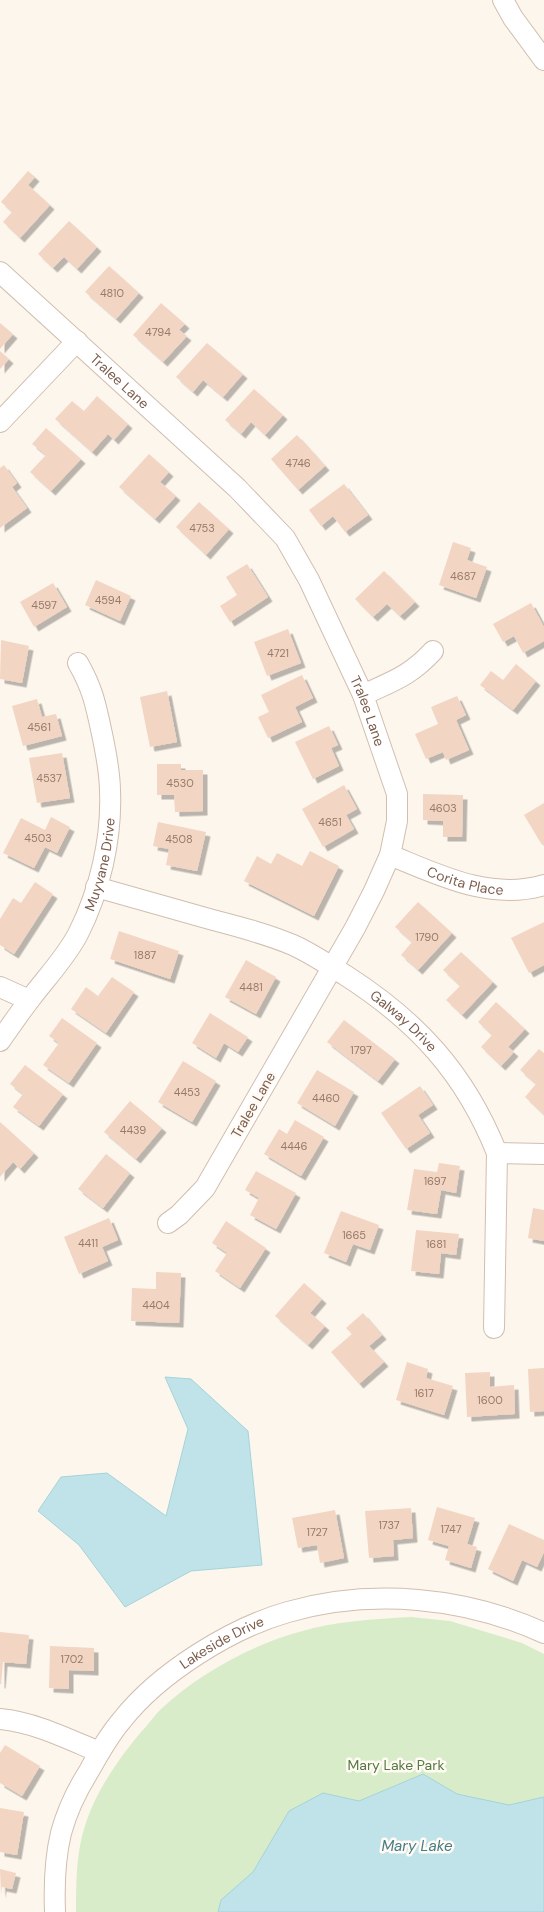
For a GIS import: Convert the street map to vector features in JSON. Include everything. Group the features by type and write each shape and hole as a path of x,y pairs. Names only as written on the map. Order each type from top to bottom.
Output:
{"street":[{"path":"503,0 522,31 544,60"},
{"name":"Tralee Lane","path":"0,272 237,488 285,538 309,580 363,694 397,794 397,821 390,855 374,891 205,1188 179,1215 168,1223"},
{"path":"0,422 76,341"},
{"path":"363,694 407,675 433,651"},
{"name":"Muyvane Drive","path":"0,1041 78,934 96,887 109,831 110,790 107,759 95,697 78,663"},
{"name":"Corita Place","path":"390,855 447,878 474,886 513,889 534,888 544,884"},
{"name":"Galway Drive","path":"96,887 259,933 293,945 367,990 409,1022 437,1050 460,1081 488,1132 497,1153 494,1328"},
{"path":"0,988 29,1000"},
{"path":"497,1153 544,1154"},
{"name":"Lakeside Drive","path":"55,1912 55,1874 62,1833 77,1792 99,1752 129,1711 172,1674 207,1648 255,1625 288,1612 350,1600 411,1599 454,1605 496,1615 544,1633"},
{"path":"0,1719 40,1729 99,1752"}],"green space":[{"name":"Mary Lake Park","path":"411,1617 450,1621 522,1643 544,1654 544,1912 76,1912 76,1881 81,1839 94,1802 115,1766 132,1743 161,1709 175,1696 208,1673 244,1653 281,1638 313,1628 341,1623"}],"water":[{"path":"165,1377 191,1379 248,1431 262,1565 191,1571 125,1607 79,1545 38,1511 61,1477 107,1473 166,1516 188,1429"},
{"name":"Mary Lake","path":"423,1774 457,1794 509,1805 544,1797 544,1912 218,1912 221,1900 253,1872 289,1811 323,1793 359,1801"}],"building":[{"path":"28,171 35,177 28,185 50,205 20,238 3,222 12,212 1,202"},
{"path":"69,221 97,247 77,269 64,257 53,268 38,254"},
{"path":"109,266 139,293 116,319 85,292"},
{"path":"161,303 185,324 179,330 187,336 163,362 133,335"},
{"path":"0,323 13,334 0,349"},
{"path":"207,343 243,374 223,397 203,380 193,392 176,377"},
{"path":"0,351 9,359 0,369"},
{"path":"254,389 283,415 265,435 251,422 241,434 225,420"},
{"path":"97,396 128,424 114,440 108,434 92,452 55,419 72,401 84,411"},
{"path":"46,428 81,459 51,491 30,472 46,455 32,444"},
{"path":"297,435 325,466 298,490 271,459"},
{"path":"149,454 169,472 160,482 176,496 155,519 119,487"},
{"path":"4,465 17,483 12,487 27,508 0,528 0,468"},
{"path":"344,484 368,515 345,532 333,516 321,526 309,510"},
{"path":"199,502 229,529 206,555 176,527"},
{"path":"453,542 471,548 467,560 487,567 476,598 439,585"},
{"path":"247,564 268,597 230,622 220,606 237,595 226,577"},
{"path":"384,571 415,602 400,616 387,604 373,617 355,599"},
{"path":"96,580 131,596 120,621 85,605"},
{"path":"53,583 67,607 34,627 20,602"},
{"path":"531,603 544,627 544,641 523,653 514,636 503,642 493,624"},
{"path":"288,629 301,663 267,676 254,642"},
{"path":"1,640 29,646 22,683 0,679"},
{"path":"516,664 536,681 513,710 480,685 491,671 503,680"},
{"path":"302,675 313,698 295,707 302,722 268,738 258,717 269,712 261,695"},
{"path":"167,691 177,742 150,747 140,697"},
{"path":"457,696 466,715 456,720 469,750 446,760 443,752 426,759 415,734 438,724 431,707"},
{"path":"37,699 42,717 56,714 62,736 23,746 12,706"},
{"path":"329,726 338,745 331,748 339,766 313,779 295,742"},
{"path":"62,753 70,798 37,803 29,758"},
{"path":"157,764 181,764 181,770 203,770 203,811 175,812 174,795 157,795"},
{"path":"344,785 357,809 346,815 354,829 323,847 302,809"},
{"path":"423,794 463,795 462,837 443,837 443,821 423,820"},
{"path":"544,803 544,843 542,845 524,815"},
{"path":"51,817 70,827 57,853 45,847 34,868 3,853 21,818 45,830"},
{"path":"158,822 206,832 197,871 166,865 169,849 153,846"},
{"path":"310,851 339,866 314,916 244,881 257,856 271,864 277,853 302,866"},
{"path":"35,882 53,894 14,954 0,945 0,919 13,898 21,903"},
{"path":"418,902 452,933 418,970 401,955 412,942 395,927"},
{"path":"544,922 544,965 529,973 511,938"},
{"path":"119,931 179,951 170,979 110,959"},
{"path":"461,952 493,982 462,1015 446,1000 460,986 443,970"},
{"path":"246,960 276,977 256,1014 225,997"},
{"path":"112,977 134,992 106,1033 71,1009 86,987 98,996"},
{"path":"496,1002 525,1029 508,1047 514,1052 501,1066 481,1047 492,1035 478,1022"},
{"path":"210,1013 248,1037 238,1052 224,1043 216,1058 192,1043"},
{"path":"62,1018 97,1043 69,1083 43,1065 59,1043 49,1036"},
{"path":"344,1020 395,1059 378,1081 327,1042"},
{"path":"539,1049 544,1053 544,1115 525,1097 536,1084 520,1070"},
{"path":"183,1061 216,1081 192,1122 158,1102"},
{"path":"25,1065 63,1094 39,1126 13,1107 23,1094 10,1084"},
{"path":"317,1070 354,1092 335,1126 297,1103"},
{"path":"420,1086 433,1105 418,1115 430,1133 406,1149 381,1113"},
{"path":"130,1101 162,1128 136,1159 104,1132"},
{"path":"295,1120 324,1137 301,1176 264,1154 279,1129 287,1134"},
{"path":"0,1122 34,1153 20,1169 13,1162 0,1177"},
{"path":"106,1154 130,1173 103,1208 78,1189"},
{"path":"439,1163 460,1166 456,1193 441,1190 437,1214 407,1210 414,1169 437,1172"},
{"path":"256,1171 296,1193 276,1229 250,1215 259,1198 245,1190"},
{"path":"533,1208 544,1210 544,1241 528,1238"},
{"path":"341,1211 379,1225 370,1250 353,1244 346,1262 324,1253"},
{"path":"109,1218 118,1240 102,1247 108,1261 79,1274 64,1237"},
{"path":"226,1221 266,1248 240,1288 215,1271 227,1253 212,1243"},
{"path":"416,1230 459,1234 456,1255 441,1253 439,1274 411,1271"},
{"path":"156,1272 181,1273 179,1323 131,1321 132,1288 156,1289"},
{"path":"304,1283 322,1299 310,1313 325,1326 308,1345 275,1316"},
{"path":"363,1313 382,1335 369,1346 384,1362 359,1384 331,1352 352,1334 346,1328"},
{"path":"407,1362 428,1369 426,1378 453,1386 444,1415 396,1400"},
{"path":"544,1368 544,1411 530,1412 528,1369"},
{"path":"490,1372 490,1387 514,1385 515,1414 467,1417 465,1373"},
{"path":"437,1507 475,1518 467,1544 477,1547 471,1568 445,1560 449,1546 428,1540"},
{"path":"411,1508 413,1538 393,1540 394,1556 369,1558 365,1511"},
{"path":"335,1510 344,1558 320,1563 317,1545 298,1548 292,1518"},
{"path":"509,1524 544,1540 544,1552 537,1567 522,1560 513,1581 488,1569"},
{"path":"0,1632 29,1635 26,1664 3,1662 1,1684 0,1684"},
{"path":"50,1646 94,1648 94,1671 69,1670 69,1689 49,1688"},
{"path":"5,1745 40,1766 22,1796 0,1783 0,1753"},
{"path":"0,1808 24,1812 17,1855 0,1852"},
{"path":"0,1869 16,1873 12,1889 2,1887 1,1894"}]}
